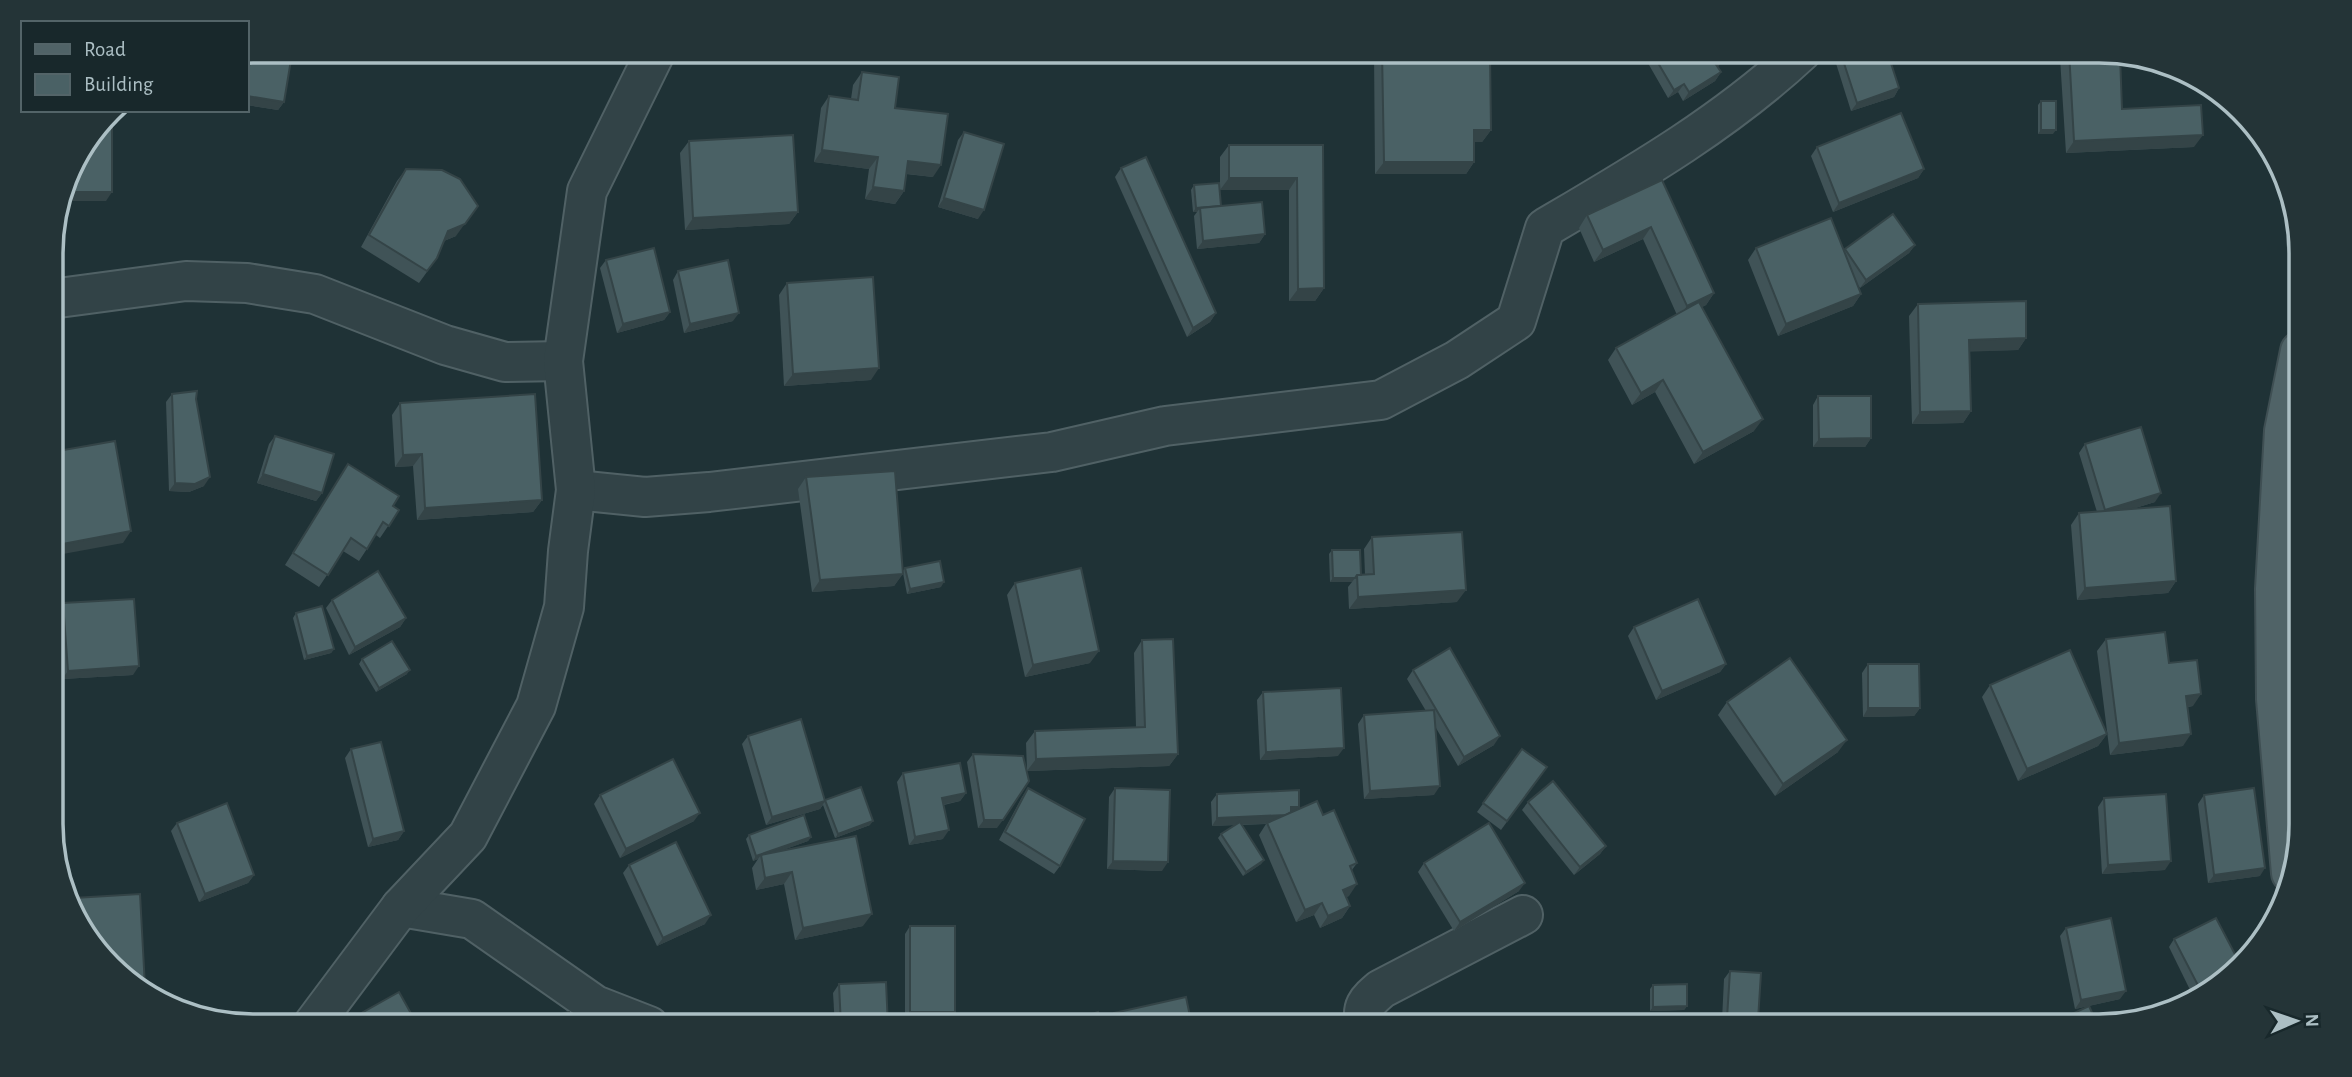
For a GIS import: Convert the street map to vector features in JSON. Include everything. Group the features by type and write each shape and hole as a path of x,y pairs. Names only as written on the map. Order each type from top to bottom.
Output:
{"main road":[{"path":"2288,830 2276,699 2275,589 2289,459"}],"street":[{"path":"321,1014 401,907 468,836 536,706 564,607 576,490 563,361 587,191 650,63"},
{"path":"576,490 645,497 709,492 1052,452 1166,426 1381,400 1457,360 1516,321 1545,228 1677,150 1765,86 1789,63"},
{"path":"63,297 186,282 247,284 315,294 445,345 505,362 563,361"},
{"path":"401,907 472,919 595,1005 618,1014"},
{"path":"1362,1014 1365,1003 1381,989 1522,915"}],"building":[{"path":"250,63 290,63 284,102 248,96"},
{"path":"1382,63 1490,63 1491,130 1474,130 1474,162 1384,162"},
{"path":"1658,63 1715,63 1721,72 1689,92 1684,84 1674,90"},
{"path":"1844,63 1891,63 1899,88 1857,103"},
{"path":"2070,63 2120,65 2122,109 2201,105 2203,135 2074,141"},
{"path":"862,72 899,77 895,108 948,114 941,165 908,161 904,191 873,187 878,157 822,150 829,96 858,100"},
{"path":"2041,101 2056,101 2056,130 2041,130"},
{"path":"1901,113 1924,169 1839,203 1817,147"},
{"path":"112,126 112,192 75,192 77,180 88,158"},
{"path":"964,132 1004,144 984,210 944,198"},
{"path":"793,135 798,212 693,218 689,141"},
{"path":"1229,145 1323,145 1324,288 1298,289 1297,178 1229,178"},
{"path":"1146,157 1216,313 1193,328 1121,168"},
{"path":"406,169 442,170 460,179 478,206 465,224 448,231 437,258 427,271 369,235"},
{"path":"1662,180 1714,293 1687,306 1651,227 1603,250 1587,215"},
{"path":"1219,183 1221,206 1196,208 1194,185"},
{"path":"1262,202 1265,234 1203,241 1200,208"},
{"path":"1893,214 1915,245 1866,280 1845,249"},
{"path":"1831,218 1861,294 1786,324 1756,248"},
{"path":"654,248 670,312 623,324 606,260"},
{"path":"728,260 739,313 690,324 678,271"},
{"path":"873,277 879,368 793,374 787,283"},
{"path":"2026,301 2026,338 1969,340 1971,411 1920,412 1918,304"},
{"path":"1699,302 1763,419 1703,452 1663,380 1641,393 1616,348"},
{"path":"197,391 196,399 210,477 195,484 175,483 172,394"},
{"path":"535,394 542,500 425,508 422,454 403,455 400,403"},
{"path":"1818,396 1871,396 1871,438 1819,439"},
{"path":"2141,427 2161,493 2105,510 2085,444"},
{"path":"275,436 334,454 322,493 263,474"},
{"path":"115,441 131,531 63,544 63,450"},
{"path":"348,464 399,496 393,506 399,510 389,526 383,522 367,549 351,538 328,575 293,553"},
{"path":"895,471 903,574 820,580 806,477"},
{"path":"2170,506 2176,581 2085,588 2079,513"},
{"path":"1462,532 1466,590 1358,597 1357,575 1374,574 1372,537"},
{"path":"1332,550 1360,550 1361,575 1355,578 1333,578"},
{"path":"940,561 944,582 910,589 905,568"},
{"path":"1081,568 1099,651 1033,665 1015,583"},
{"path":"378,571 406,618 355,647 332,600"},
{"path":"134,599 139,666 68,671 63,603"},
{"path":"1698,599 1726,664 1662,691 1634,627"},
{"path":"322,606 334,649 307,656 296,613"},
{"path":"2165,632 2169,663 2197,660 2201,694 2186,696 2191,734 2119,743 2106,639"},
{"path":"1173,639 1178,754 1036,759 1035,731 1145,727 1142,640"},
{"path":"392,641 410,670 379,688 362,659"},
{"path":"1450,648 1500,736 1464,757 1413,670"},
{"path":"2070,650 2107,734 2027,769 1990,685"},
{"path":"1790,658 1847,740 1783,784 1727,702"},
{"path":"1868,664 1919,664 1920,708 1868,708"},
{"path":"1341,688 1344,748 1266,752 1263,692"},
{"path":"1434,710 1440,786 1370,791 1364,715"},
{"path":"801,719 825,801 772,817 748,736"},
{"path":"381,742 404,831 373,839 351,749"},
{"path":"1522,749 1547,767 1507,821 1483,803"},
{"path":"973,754 1023,756 1029,781 1003,820 984,820"},
{"path":"673,759 700,813 626,849 600,795"},
{"path":"960,763 966,793 942,798 949,830 915,837 903,773"},
{"path":"1553,781 1606,846 1580,867 1528,802"},
{"path":"861,787 873,821 838,834 825,800"},
{"path":"1028,788 1085,819 1060,866 1005,832"},
{"path":"1115,788 1170,790 1168,862 1113,861"},
{"path":"2254,788 2265,868 2214,875 2204,795"},
{"path":"1299,790 1299,807 1291,807 1291,812 1286,815 1217,818 1217,794"},
{"path":"2166,794 2171,861 2108,865 2104,798"},
{"path":"1317,801 1323,815 1334,810 1357,863 1350,866 1357,884 1343,890 1350,906 1328,916 1322,903 1305,910 1267,823"},
{"path":"227,803 254,875 205,894 177,823"},
{"path":"804,815 811,837 756,856 749,835"},
{"path":"1240,822 1264,860 1246,872 1221,834"},
{"path":"1489,823 1525,883 1460,922 1424,863"},
{"path":"856,836 872,914 803,928 792,872 765,878 761,855"},
{"path":"676,842 711,915 663,938 629,865"},
{"path":"140,894 145,980 102,940 77,898"},
{"path":"2111,918 2126,991 2081,1000 2066,928"},
{"path":"2216,918 2236,955 2198,985 2174,939"},
{"path":"910,926 955,926 955,1012 910,1012"},
{"path":"1730,971 1761,973 1758,1014 1727,1014"},
{"path":"886,982 887,1014 840,1014 839,984"},
{"path":"1687,984 1687,1006 1653,1007 1653,985"},
{"path":"399,992 411,1014 360,1014"},
{"path":"1186,997 1190,1014 1114,1014"},
{"path":"2089,1006 2093,1014 2072,1014"}]}
